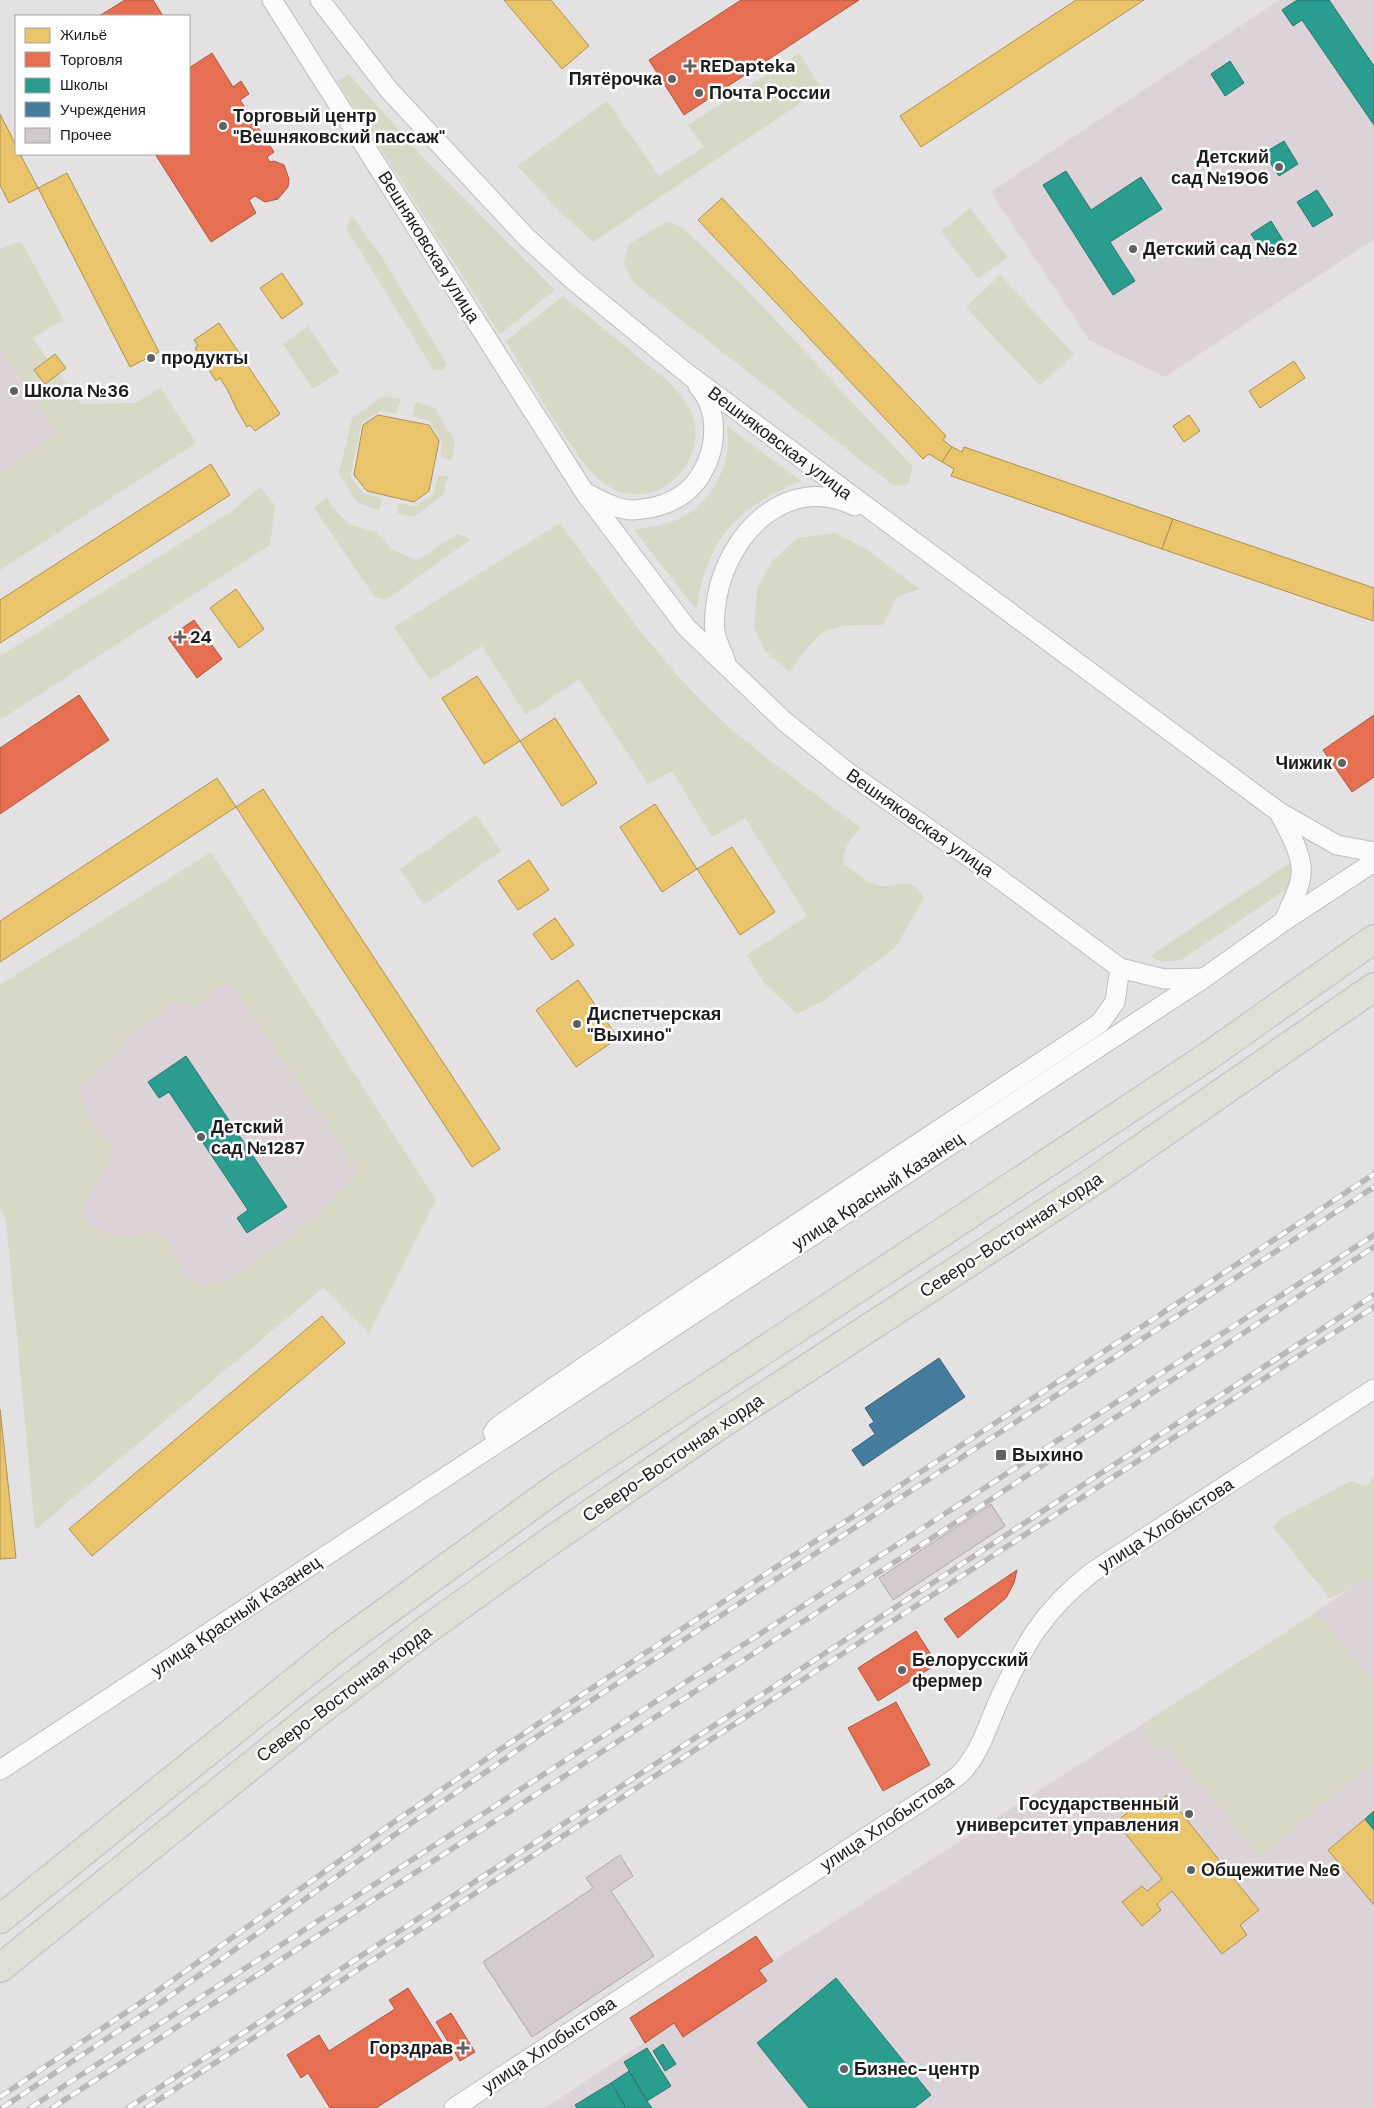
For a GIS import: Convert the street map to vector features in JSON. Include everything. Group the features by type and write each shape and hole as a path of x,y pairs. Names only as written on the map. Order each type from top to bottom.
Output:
{"main road":[{"path":"0,1920 340,1645 548,1494 1171,1082 1374,939"},
{"name":"Северо-Восточная хорда","path":"0,1968 309,1719 425,1631 552,1540 717,1427 1097,1179 1374,987"}],"street":[{"name":"Вешняковская улица","path":"272,0 585,493 680,619 784,721 846,771 992,874 1120,968 1164,978 1204,978"},
{"name":"Вешняковская улица","path":"320,0 389,90 526,237 573,280 689,375 1279,812 1337,845 1374,852"},
{"name":"Вешняковская улица","path":"585,493 606,503 631,510 661,506 686,492 705,468 714,441 714,418 705,393 689,375"},
{"name":"Вешняковская улица","path":"729,669 715,631 715,609 720,581 732,551 749,529 762,518 795,498 821,495 845,501 896,528"},
{"name":"Вешняковская улица","path":"1279,812 1298,851 1302,868 1300,882 1284,921"},
{"name":"улица Красный Казанец","path":"0,1770 1204,978 1284,921 1374,862"},
{"name":"улица Красный Казанец","path":"470,1460 498,1427 589,1363 1100,1023 1115,1002 1120,968"},
{"name":"улица Хлобыстова","path":"454,2108 889,1823 961,1772 980,1743 1029,1639 1045,1616 1066,1593 1091,1573 1374,1389"}],"shaded area":[{"path":"1279,0 1374,0 1374,239 1165,377 1089,340 991,192"},
{"name":"Школа №36","path":"0,349 57,433 0,472"},
{"name":"Детский сад №1287","path":"239,939 400,1169 163,1335 3,1105"},
{"name":"Государственный университет управления","path":"1374,1571 1374,2108 545,2108 674,2023 683,2036 767,1982 759,1970 1308,1618"}],"green space":[{"path":"799,53 822,89 593,242 559,211 517,166 607,101 659,176 704,147 688,125"},
{"path":"349,74 420,154 555,290 500,334 337,81"},
{"path":"970,208 1007,257 978,279 941,231"},
{"path":"352,216 381,256 447,364 443,370 433,369 346,228"},
{"path":"666,222 675,224 685,230 745,288 913,467 909,483 894,486 634,283 623,264 629,244"},
{"path":"21,241 64,320 32,338 81,404 135,403 161,388 196,443 0,570 0,472 57,433 0,349 0,249"},
{"path":"1000,275 1074,354 1040,386 966,307"},
{"path":"563,296 669,382 692,412 695,424 695,443 689,459 680,474 667,485 652,492 636,494 619,491 597,478 568,441 506,341"},
{"path":"308,326 339,372 313,389 283,344"},
{"path":"383,396 401,399 396,414 382,410 362,422 350,476 363,493 382,499 379,510 358,503 339,474 352,418"},
{"path":"416,402 435,408 455,442 452,460 440,457 442,443 429,421 412,416"},
{"path":"727,426 801,481 760,502 743,514 730,527 718,543 709,561 695,608 634,530 679,519 702,503 718,480 723,467 727,453"},
{"path":"438,476 448,477 443,495 414,517 397,513 399,503 415,506 433,494"},
{"path":"260,487 275,505 270,545 0,720 0,656 232,511"},
{"path":"327,497 333,508 349,524 376,532 392,549 417,561 457,534 471,539 386,600 375,597 314,508"},
{"path":"560,523 639,630 705,704 729,727 761,753 861,828 848,844 844,853 843,864 876,885 908,884 914,886 924,898 895,948 823,1001 797,1014 764,983 747,955 807,916 745,818 712,837 672,771 648,784 579,679 526,715 482,646 430,680 394,627"},
{"path":"835,533 866,549 919,589 897,597 883,625 839,627 823,633 809,646 790,672 765,651 754,627 757,589 772,561 797,538"},
{"path":"476,815 501,851 424,905 400,869"},
{"path":"211,852 436,1200 369,1333 323,1288 35,1530 6,1219 0,1210 0,985","holes":["230,983 358,1171 318,1215 234,1277 213,1284 198,1284 184,1276 171,1245 161,1234 147,1231 133,1237 117,1237 91,1226 81,1215 87,1198 114,1152 108,1140 98,1132 86,1114 80,1087 120,1050 126,1038 171,1004 199,1006 219,987"]},
{"path":"1291,862 1292,877 1285,890 1181,960 1161,962 1150,956"},
{"path":"1374,1476 1374,1575 1330,1599 1273,1527 1282,1518 1351,1481 1366,1486"},
{"path":"1316,1613 1374,1682 1374,1763 1260,1857 1169,1748 1154,1747 1141,1725"}],"building: Жильё":[{"path":"504,0 551,0 589,46 562,69"},
{"path":"1076,0 1144,0 921,147 900,116"},
{"path":"0,114 15,143 15,155 21,155 38,188 9,203 0,185"},
{"path":"67,173 159,352 130,367 38,188"},
{"path":"722,198 946,436 943,440 952,447 942,462 929,454 923,459 698,220"},
{"path":"282,273 303,304 282,319 260,288"},
{"path":"219,323 280,414 255,431 250,425 247,427 220,378 216,381 195,348 198,346 194,340"},
{"path":"55,354 66,368 45,384 34,370"},
{"path":"1294,361 1305,378 1260,408 1249,391"},
{"path":"378,415 429,425 439,441 429,491 414,502 367,491 354,475 363,425"},
{"path":"1189,415 1200,431 1184,442 1173,426"},
{"path":"952,447 962,452 964,447 1173,519 1162,549 951,476 954,469 942,462"},
{"path":"211,464 230,495 0,643 0,600"},
{"path":"1173,519 1374,588 1373,621 1162,549"},
{"path":"236,589 264,629 239,648 210,608"},
{"path":"477,676 520,741 484,764 442,698"},
{"path":"555,718 597,783 562,806 520,741"},
{"path":"217,778 236,807 0,962 0,921"},
{"path":"263,789 500,1149 472,1167 236,807"},
{"path":"655,804 697,869 662,892 620,827"},
{"path":"732,847 775,912 740,935 697,869"},
{"path":"529,860 549,890 518,910 498,881"},
{"path":"555,918 574,945 552,960 533,934"},
{"name":"Диспетчерская \"Выхино\"","path":"578,980 618,1038 576,1067 536,1010"},
{"path":"322,1316 345,1343 92,1556 69,1529"},
{"path":"0,1409 16,1558 0,1559"},
{"name":"Общежитие №6","path":"1167,1795 1259,1910 1240,1925 1247,1935 1222,1954 1172,1891 1157,1904 1161,1910 1142,1926 1122,1902 1142,1886 1147,1891 1162,1879 1116,1822 1145,1798 1153,1807"},
{"path":"1365,1819 1374,1830 1374,1905 1328,1850"}],"building: Торговля":[{"path":"125,0 153,0 162,15 101,15"},
{"path":"741,0 859,0 684,115 649,60"},
{"name":"Торговый центр \"Вешняковский пассаж\"","path":"212,53 233,87 241,81 249,94 240,100 274,152 267,157 270,162 274,161 284,165 289,179 288,187 278,199 265,202 255,196 249,200 256,213 211,242 156,155 190,155 190,67"},
{"path":"194,620 222,659 197,678 168,638"},
{"path":"79,695 109,740 0,814 0,748"},
{"path":"1374,715 1374,777 1352,792 1323,750"},
{"path":"1017,1570 1014,1583 1006,1598 958,1638 944,1619"},
{"path":"916,1631 937,1664 878,1701 858,1668"},
{"path":"896,1702 930,1765 883,1791 848,1728"},
{"path":"756,1936 773,1961 759,1970 767,1981 683,2037 674,2023 645,2043 630,2018"},
{"path":"408,1988 453,2059 376,2108 330,2108 308,2073 301,2078 287,2055 319,2035 329,2051 395,2009 389,2000"},
{"path":"451,2013 475,2052 460,2061 436,2022"}],"building: Школы":[{"path":"1297,0 1329,0 1374,66 1374,125 1302,20 1293,26 1282,10"},
{"path":"1230,61 1244,83 1225,96 1211,74"},
{"path":"1284,141 1298,164 1279,176 1264,153"},
{"path":"1066,171 1091,210 1141,177 1162,209 1110,242 1135,281 1113,295 1043,185"},
{"path":"1317,190 1333,215 1313,227 1297,202"},
{"path":"1271,221 1286,245 1267,258 1251,234"},
{"path":"186,1056 287,1207 247,1233 237,1218 248,1210 169,1092 159,1098 148,1082"},
{"path":"1374,1811 1374,1830 1365,1819"},
{"name":"Бизнес-центр","path":"836,1978 931,2095 914,2108 809,2108 757,2043"},
{"path":"663,2044 676,2064 665,2071 653,2051"},
{"path":"647,2048 671,2086 647,2101 624,2062"},
{"path":"629,2071 652,2108 626,2108 611,2083"},
{"path":"611,2083 626,2108 577,2108 575,2105"}],"building: Учреждения":[{"path":"939,1358 965,1397 863,1466 852,1450 875,1434 869,1425 874,1422 865,1408"}],"building: Прочее":[{"path":"991,1504 1005,1526 893,1600 879,1578"},
{"path":"620,1855 633,1876 611,1891 654,1956 532,2037 483,1962 593,1888 586,1878"}],"railway":[{"path":"0,2097 152,1995 394,1822 551,1715 1374,1174"},
{"path":"2,2108 159,2004 400,1831 557,1723 1374,1187"},
{"path":"30,2108 1374,1235"},
{"path":"52,2108 955,1523 1374,1247"},
{"path":"128,2108 1374,1295"},
{"path":"146,2108 1374,1307"}],"place":[{"name":"REDapteka","path":"690,66"},
{"name":"Пятёрочка","path":"672,79"},
{"name":"Почта России","path":"699,93"},
{"name":"Торговый центр \"Вешняковский пассаж\"","path":"223,126"},
{"name":"Детский сад №1906","path":"1279,167"},
{"name":"Детский сад №62","path":"1133,249"},
{"name":"продукты","path":"151,358"},
{"name":"Школа №36","path":"14,391"},
{"name":"24","path":"180,637"},
{"name":"Чижик","path":"1342,763"},
{"name":"Диспетчерская \"Выхино\"","path":"577,1024"},
{"name":"Детский сад №1287","path":"201,1137"},
{"name":"Выхино","path":"1001,1455"},
{"name":"Белорусский фермер","path":"902,1670"},
{"name":"Государственный университет управления","path":"1189,1814"},
{"name":"Общежитие №6","path":"1191,1870"},
{"name":"Горздрав","path":"463,2048"},
{"name":"Бизнес-центр","path":"844,2069"}]}
